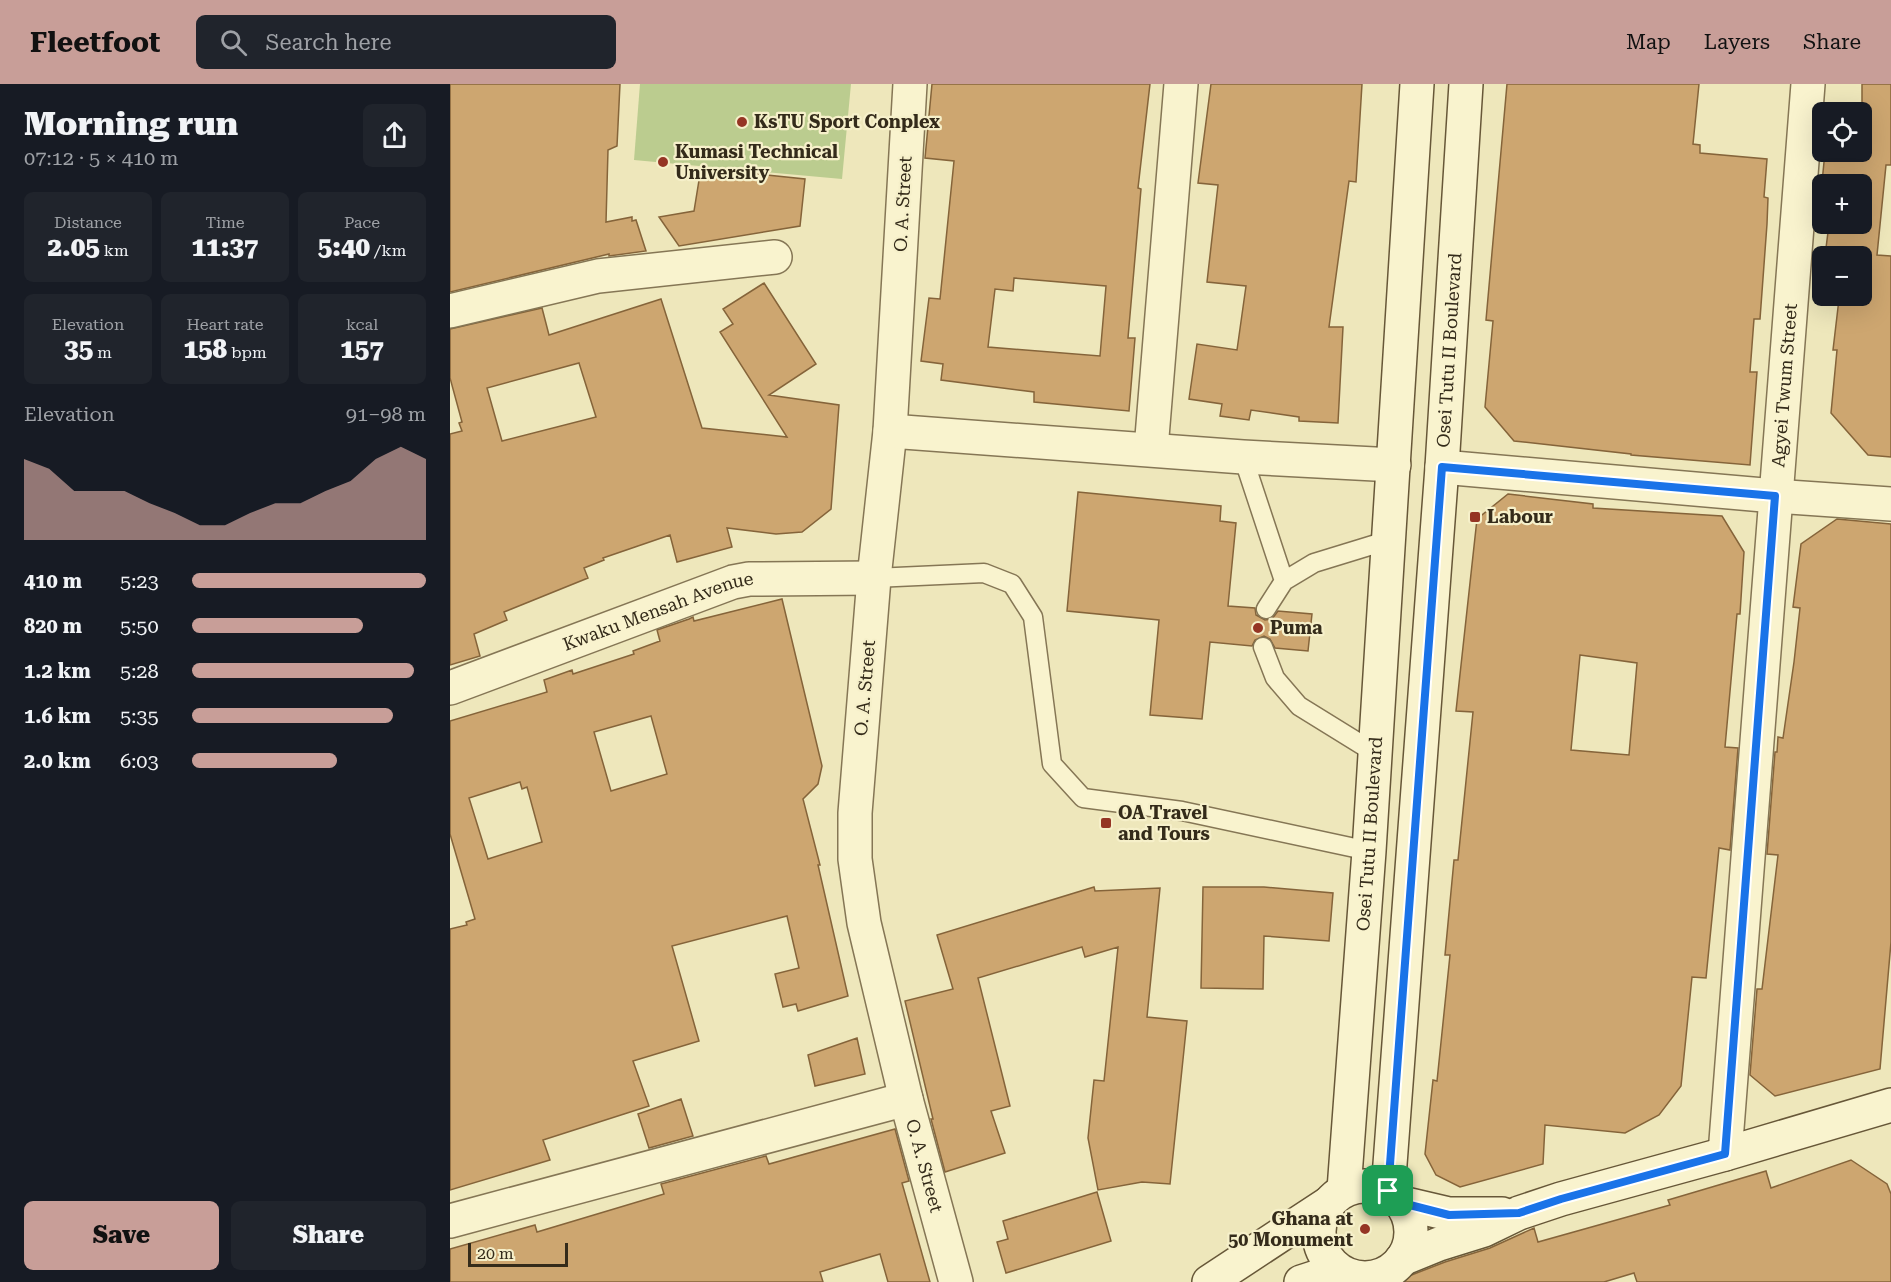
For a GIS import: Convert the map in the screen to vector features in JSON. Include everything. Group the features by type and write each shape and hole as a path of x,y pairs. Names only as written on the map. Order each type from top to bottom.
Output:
{"street":[{"name":"O. A. Street","path":"910,84 890,431 874,578 855,813 855,859 864,923 906,1099 956,1282"},
{"path":"1151,449 1181,84"},
{"name":"Osei Tutu II Boulevard","path":"1337,1196 1369,851 1417,84"},
{"name":"Osei Tutu II Boulevard","path":"1395,1197 1466,84"},
{"name":"Agyei Twum Street","path":"1725,1154 1808,84"},
{"path":"450,311 598,276 775,257"},
{"path":"890,431 1243,457 1394,465"},
{"path":"1442,467 1891,504"},
{"name":"Kwaku Mensah Avenue","path":"450,688 733,582 749,579 874,578"},
{"path":"450,1221 906,1099"},
{"path":"1301,1282 1344,1276 1368,1278 1393,1271 1439,1244 1484,1230 1519,1213 1561,1199 1891,1105"},
{"path":"1209,1282 1337,1196 1366,1185 1449,1215 1519,1213"},
{"path":"1337,1196 1320,1220 1319,1239 1326,1256 1344,1276"},
{"path":"1393,1271 1410,1241 1410,1221 1395,1197"}],"lane":[{"path":"1243,457 1284,581"},
{"path":"1266,609 1284,581 1314,563 1389,540"},
{"path":"874,578 984,573 1012,584 1033,617 1052,764 1083,798 1182,811 1369,851"},
{"path":"1263,647 1275,678 1299,706 1375,753"}],"green space":[{"name":"KsTU Sport Conplex","path":"640,84 851,84 842,179 634,160"}],"building":[{"path":"450,84 620,84 617,146 608,150 606,222 632,217 632,221 636,220 646,251 609,256 609,254 450,292"},
{"path":"932,84 1150,84 1138,188 1141,189 1128,338 1135,338 1129,411 1034,402 1034,392 941,380 943,364 921,361 929,298 940,299 954,161 925,158","holes":["1014,278 1106,286 1100,356 988,347 995,289 1013,291"]},
{"path":"1211,84 1362,84 1356,182 1349,181 1329,327 1343,327 1338,423 1299,421 1299,417 1251,410 1249,420 1220,416 1222,404 1189,399 1197,344 1237,350 1246,286 1207,282 1218,185 1198,183"},
{"path":"1507,84 1699,84 1693,144 1700,145 1700,153 1767,159 1764,197 1768,198 1767,224 1760,319 1754,319 1750,372 1757,372 1750,465 1631,455 1514,441 1485,407 1493,321 1486,320"},
{"path":"1862,84 1891,84 1891,165 1886,165 1877,255 1891,256 1891,457 1868,455 1831,413 1837,350 1833,350 1838,306 1872,306 1872,246 1826,246 1828,234 1872,234 1872,174 1823,174 1824,162 1872,162 1872,102 1862,102"},
{"path":"701,168 805,179 800,226 679,246 659,217 694,211"},
{"path":"764,283 816,364 769,395 839,405 831,509 802,532 776,534 727,528 732,547 677,562 670,535 603,558 604,560 584,568 588,578 504,612 507,620 474,634 480,656 450,665 450,434 462,431 459,423 462,422 450,378 450,329 542,308 549,335 661,299 702,428 787,437 720,332 733,324 723,309","holes":["579,363 596,417 502,441 487,388"]},
{"path":"1078,492 1221,506 1220,521 1236,523 1228,606 1255,608 1256,615 1265,620 1272,619 1278,611 1312,614 1308,651 1275,648 1270,639 1264,636 1255,640 1252,646 1210,642 1202,719 1150,715 1159,620 1067,611"},
{"path":"1508,494 1593,504 1593,508 1722,516 1744,552 1740,614 1737,614 1725,747 1738,748 1730,850 1719,848 1706,978 1692,977 1681,1086 1659,1115 1625,1133 1545,1125 1543,1164 1460,1187 1436,1175 1425,1154 1433,1080 1437,1081 1450,955 1445,955 1454,860 1458,860 1473,712 1456,711 1477,519","holes":["1580,655 1637,663 1629,755 1571,750"]},
{"path":"1837,519 1891,524 1891,942 1880,1069 1775,1096 1750,1075 1757,989 1762,989 1778,855 1767,854 1775,752 1777,752 1778,737 1783,738 1794,662 1800,608 1793,607 1801,544"},
{"path":"782,599 822,766 818,784 803,799 820,865 818,865 848,996 798,1011 796,1004 783,1007 775,974 799,968 787,916 672,946 699,1041 633,1061 649,1106 543,1140 550,1160 450,1190 450,929 467,925 466,922 475,919 450,834 450,721 547,692 544,680 572,670 573,674 634,654 633,651 660,641 657,630 693,617 694,621","holes":["651,716 667,774 611,791 594,732","520,782 522,789 527,787 542,842 488,859 469,798"]},
{"path":"1094,887 1095,891 1160,888 1147,1017 1187,1021 1170,1184 1142,1182 1098,1190 1088,1138 1094,1080 1104,1081 1118,947 1085,957 1082,947 978,978 1010,1106 991,1111 1005,1153 945,1172 905,1001 953,989 937,935"},
{"path":"1203,887 1264,887 1333,893 1329,941 1264,936 1263,989 1201,988"},
{"path":"857,1038 865,1074 815,1086 808,1055"},
{"path":"681,1099 693,1136 649,1148 638,1114"},
{"path":"895,1129 909,1181 902,1183 930,1282 888,1282 880,1254 820,1272 823,1282 450,1282 450,1249 535,1225 537,1232 664,1194 661,1184 766,1156 769,1164"},
{"path":"1851,1160 1887,1184 1891,1194 1891,1282 1637,1282 1634,1273 1604,1282 1399,1282 1398,1277 1409,1276 1490,1248 1534,1228 1538,1242 1670,1205 1668,1200 1766,1171 1771,1188"},
{"path":"1097,1192 1111,1241 1006,1273 997,1242 1008,1239 1003,1221"}],"place":[{"name":"KsTU Sport Conplex","path":"742,122"},
{"name":"Kumasi Technical University","path":"663,162"},
{"name":"Labour","path":"1475,517"},
{"name":"Puma","path":"1258,628"},
{"name":"OA Travel and Tours","path":"1106,823"},
{"name":"Ghana at 50 Monument","path":"1365,1229"}],"route":[{"path":"1442,467 1513,475 1775,496 1725,1154 1561,1199 1519,1213 1449,1215 1402,1203 1388,1191 1442,467"}]}
